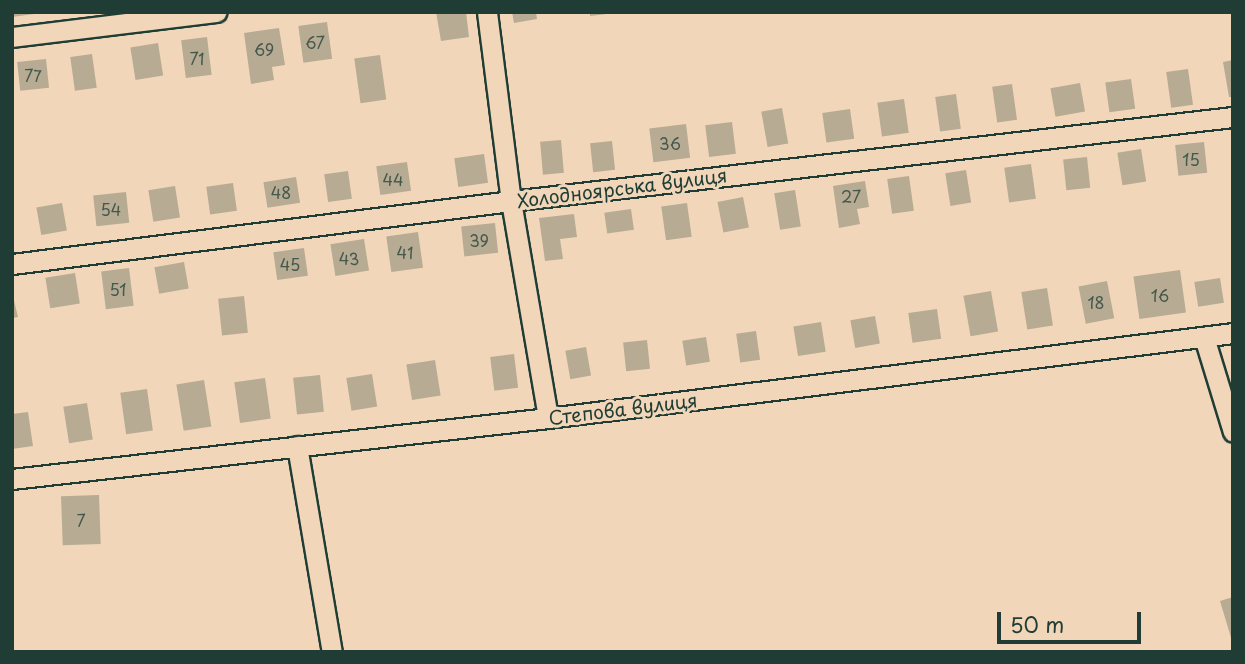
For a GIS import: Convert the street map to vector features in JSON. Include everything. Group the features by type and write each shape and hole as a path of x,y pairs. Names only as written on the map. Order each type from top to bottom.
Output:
{"street":[{"path":"12,37 216,12"},
{"path":"488,12 511,201 548,418"},
{"name":"Холодноярська вулиця","path":"12,264 511,201 1233,117"},
{"name":"Степова вулиця","path":"12,479 548,418 1233,333"},
{"path":"1204,337 1233,432"},
{"path":"297,446 332,652"}],"building":[{"path":"12,12 34,12 34,14 12,17"},
{"path":"436,12 466,12 469,37 441,41"},
{"path":"512,12 536,12 537,19 514,23"},
{"path":"590,12 607,12 607,14 590,16"},
{"path":"327,22 332,59 303,63 298,26"},
{"path":"279,28 285,65 272,67 274,80 251,84 244,33"},
{"path":"207,37 212,75 186,78 181,40"},
{"path":"158,43 163,76 136,80 130,47"},
{"path":"92,54 97,88 75,91 70,57"},
{"path":"380,55 386,100 361,103 354,59"},
{"path":"46,59 49,88 20,91 17,62"},
{"path":"1233,60 1233,97 1229,97 1223,62"},
{"path":"1188,69 1193,105 1171,108 1166,72"},
{"path":"1131,79 1135,109 1109,112 1105,83"},
{"path":"1080,83 1085,112 1055,117 1050,88"},
{"path":"1012,84 1017,120 997,122 992,87"},
{"path":"956,94 961,129 940,132 935,97"},
{"path":"904,99 909,133 882,136 877,103"},
{"path":"782,108 788,143 768,147 761,112"},
{"path":"850,109 854,139 826,143 822,113"},
{"path":"732,122 736,154 709,157 705,125"},
{"path":"686,124 690,158 653,162 649,129"},
{"path":"561,140 564,173 543,175 540,142"},
{"path":"612,141 615,170 593,172 590,143"},
{"path":"1204,142 1207,173 1178,176 1175,145"},
{"path":"1141,149 1146,182 1122,185 1117,153"},
{"path":"484,154 488,183 458,187 454,158"},
{"path":"1087,157 1090,188 1066,190 1063,160"},
{"path":"407,162 411,191 380,195 376,166"},
{"path":"1031,164 1036,199 1009,202 1004,168"},
{"path":"966,170 971,203 950,206 945,173"},
{"path":"348,171 352,199 328,202 324,174"},
{"path":"909,176 914,211 892,214 887,179"},
{"path":"296,177 300,203 267,208 263,182"},
{"path":"865,181 869,207 857,209 860,224 839,228 833,186"},
{"path":"233,183 237,211 210,214 206,187"},
{"path":"175,186 180,218 153,222 148,190"},
{"path":"795,190 801,227 780,230 774,193"},
{"path":"126,192 129,223 96,226 93,195"},
{"path":"743,197 749,227 723,232 717,202"},
{"path":"62,203 67,231 41,235 36,208"},
{"path":"687,203 692,237 666,240 661,207"},
{"path":"631,209 634,230 607,234 604,213"},
{"path":"574,214 577,237 560,239 563,259 545,261 539,218"},
{"path":"495,223 498,253 464,256 461,227"},
{"path":"418,232 423,268 391,272 386,236"},
{"path":"364,239 369,271 335,276 330,244"},
{"path":"304,248 308,276 277,280 273,252"},
{"path":"184,262 189,289 159,294 154,267"},
{"path":"129,268 134,306 106,309 101,271"},
{"path":"1180,270 1186,313 1139,319 1133,277"},
{"path":"75,273 80,304 50,308 45,278"},
{"path":"1220,278 1224,303 1198,307 1194,282"},
{"path":"1107,281 1114,318 1086,324 1079,287"},
{"path":"1047,288 1053,326 1027,330 1021,292"},
{"path":"991,291 998,331 971,336 963,296"},
{"path":"12,292 18,317 12,318"},
{"path":"244,296 248,333 222,336 218,299"},
{"path":"937,309 941,339 912,343 908,313"},
{"path":"875,316 880,344 855,348 850,320"},
{"path":"821,322 826,352 798,356 793,326"},
{"path":"756,331 760,360 740,363 736,334"},
{"path":"706,337 710,362 686,365 682,341"},
{"path":"647,340 650,369 626,371 623,343"},
{"path":"586,347 591,376 570,379 565,351"},
{"path":"514,354 518,388 494,391 490,357"},
{"path":"435,360 441,396 412,400 406,365"},
{"path":"372,374 377,407 351,411 346,378"},
{"path":"320,375 324,412 297,415 293,378"},
{"path":"265,378 271,419 240,423 234,382"},
{"path":"204,380 211,426 184,431 176,384"},
{"path":"147,389 153,431 126,434 120,393"},
{"path":"87,403 93,440 69,443 63,407"},
{"path":"28,412 33,446 12,449 12,414"},
{"path":"99,495 101,544 63,545 61,496"},
{"path":"1233,597 1233,641 1232,641 1220,601"}]}
